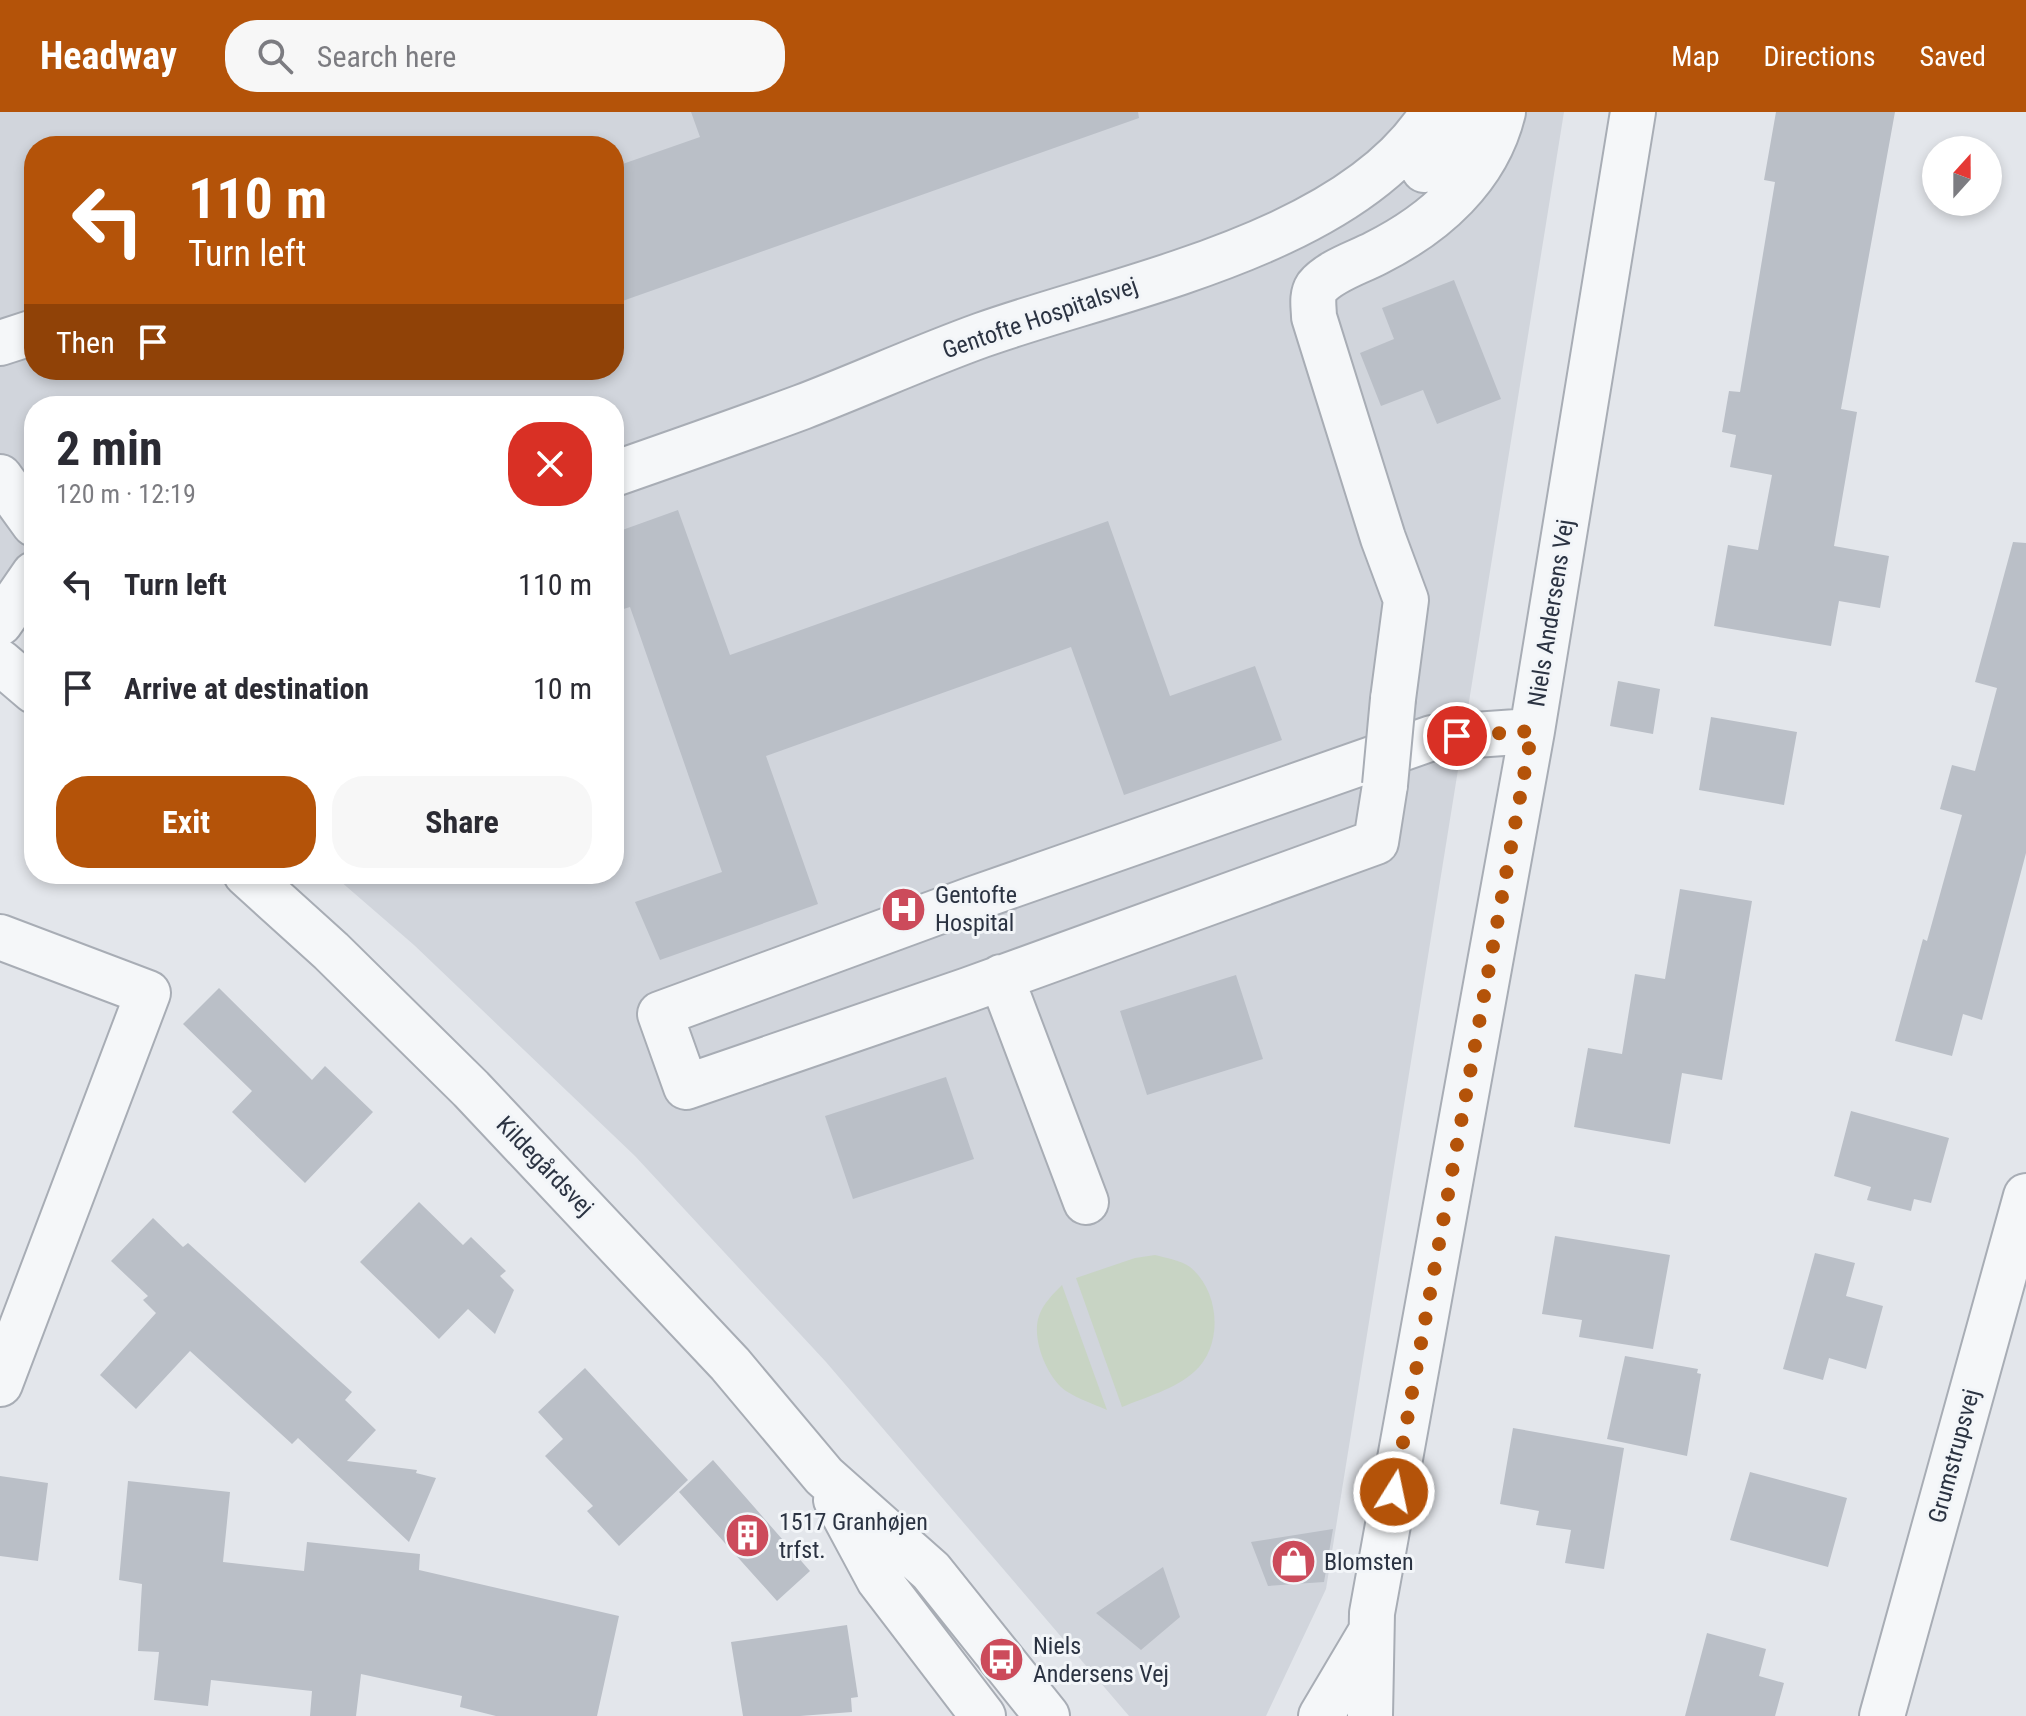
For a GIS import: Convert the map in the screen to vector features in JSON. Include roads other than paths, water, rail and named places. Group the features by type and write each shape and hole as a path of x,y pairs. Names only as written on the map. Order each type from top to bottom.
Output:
{"street":[{"name":"Gentofte Hospitalsvej","path":"624,470 801,407 981,336 1216,261 1315,215 1354,192 1411,143 1433,112"},
{"path":"1216,261 1272,258 1310,248 1344,232 1411,185 1438,156 1468,112"},
{"path":"1503,112 1494,140 1481,164 1435,217 1411,236 1334,274 1317,288 1313,298 1314,317 1383,538 1406,600 1393,699 1385,785 1376,842 686,1087 660,1014 973,899 1432,738 1532,731"},
{"name":"Niels Andersens Vej","path":"1349,1716 1370,1633 1532,731 1633,112"},
{"path":"0,343 24,335"},
{"path":"0,477 24,510"},
{"path":"0,623 24,588"},
{"name":"Kildegårdsvej","path":"257,884 331,951 565,1186 730,1364 824,1476 931,1571 1047,1716"},
{"path":"0,937 148,993 0,1384"},
{"path":"1001,977 1086,1202"},
{"name":"Grumstrupsvej","path":"1882,1716 2026,1196"},
{"name":"Kildegårdsvej","path":"824,1476 879,1580 983,1716"},
{"path":"1321,1716 1370,1633"},
{"name":"Niels Andersens Vej","path":"1370,1633 1370,1716"}],"place":[{"name":"Gentofte Hospital","path":"904,909"},
{"name":"1517 Granhøjen trfst.","path":"748,1536"},
{"name":"Blomsten","path":"1293,1562"},
{"name":"Niels Andersens Vej","path":"1002,1660"}]}
